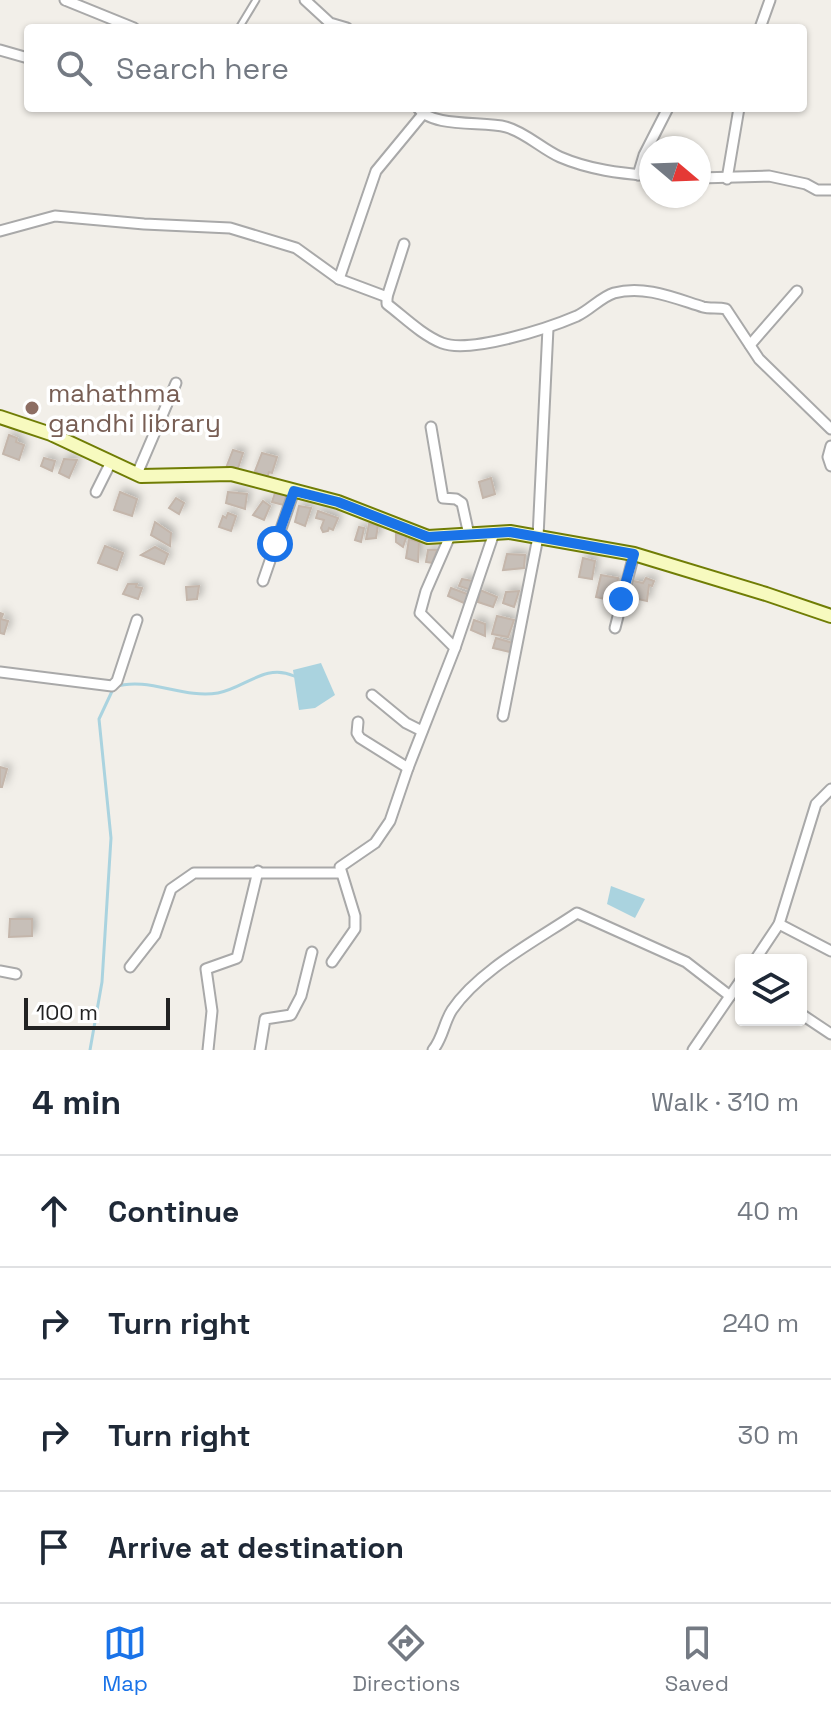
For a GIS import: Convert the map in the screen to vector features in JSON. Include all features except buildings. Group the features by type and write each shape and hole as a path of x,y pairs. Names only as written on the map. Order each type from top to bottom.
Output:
{"street":[{"path":"65,0 124,24"},
{"path":"305,0 333,24"},
{"path":"761,24 770,0"},
{"path":"0,50 24,57"},
{"path":"339,279 376,171 419,112"},
{"path":"422,112 440,121 478,122 510,128 561,157 602,171 638,175 644,155 666,112"},
{"path":"727,179 738,112"},
{"path":"711,178 769,176 806,184 817,190 831,190"},
{"path":"0,231 55,216 230,228 296,248 339,279 387,297"},
{"path":"404,244 387,304 443,344 465,346 548,328 582,314 611,294 638,290 690,301 705,308 726,309 759,359 831,429"},
{"path":"750,345 797,291"},
{"path":"503,716 538,537 548,328"},
{"path":"137,474 176,383"},
{"path":"0,417 51,434 137,474 231,474 338,502 428,537 510,532 634,554 831,616"},
{"path":"431,427 443,498 462,503 469,535"},
{"path":"831,446 828,457 831,466"},
{"path":"96,492 111,462"},
{"path":"263,581 294,491"},
{"path":"332,962 355,929 355,916 340,867 375,843 390,821 494,533"},
{"path":"450,536 420,613 455,648"},
{"path":"615,628 634,554"},
{"path":"0,672 112,686 117,681 137,620"},
{"path":"372,695 397,717 422,731"},
{"path":"358,722 360,738 408,768"},
{"path":"759,954 779,924 816,804 831,789"},
{"path":"208,1050 212,1011 206,969 237,958 258,871"},
{"path":"130,967 155,935 171,889 194,873 341,873"},
{"path":"433,1050 451,1011 482,977 577,913 686,962 730,996"},
{"path":"779,924 831,951"},
{"path":"260,1050 265,1019 291,1015 301,996 312,952"},
{"path":"0,971 16,974"},
{"path":"693,1050 735,989"},
{"path":"807,1018 831,1034"}],"lane":[{"path":"241,24 256,0"}],"water":[{"path":"321,663 335,695 315,708 299,710 293,670"},
{"path":"611,886 645,899 635,918 607,904"}],"waterway":[{"path":"90,1050 102,982 111,838 99,719 114,687 140,684 205,694 228,690 264,674 274,672 294,676"}],"place":[{"name":"mahathma gandhi library","path":"32,408"}],"route":[{"path":"275,544 294,491 338,502 428,537 510,532 634,554 621,599"}]}
